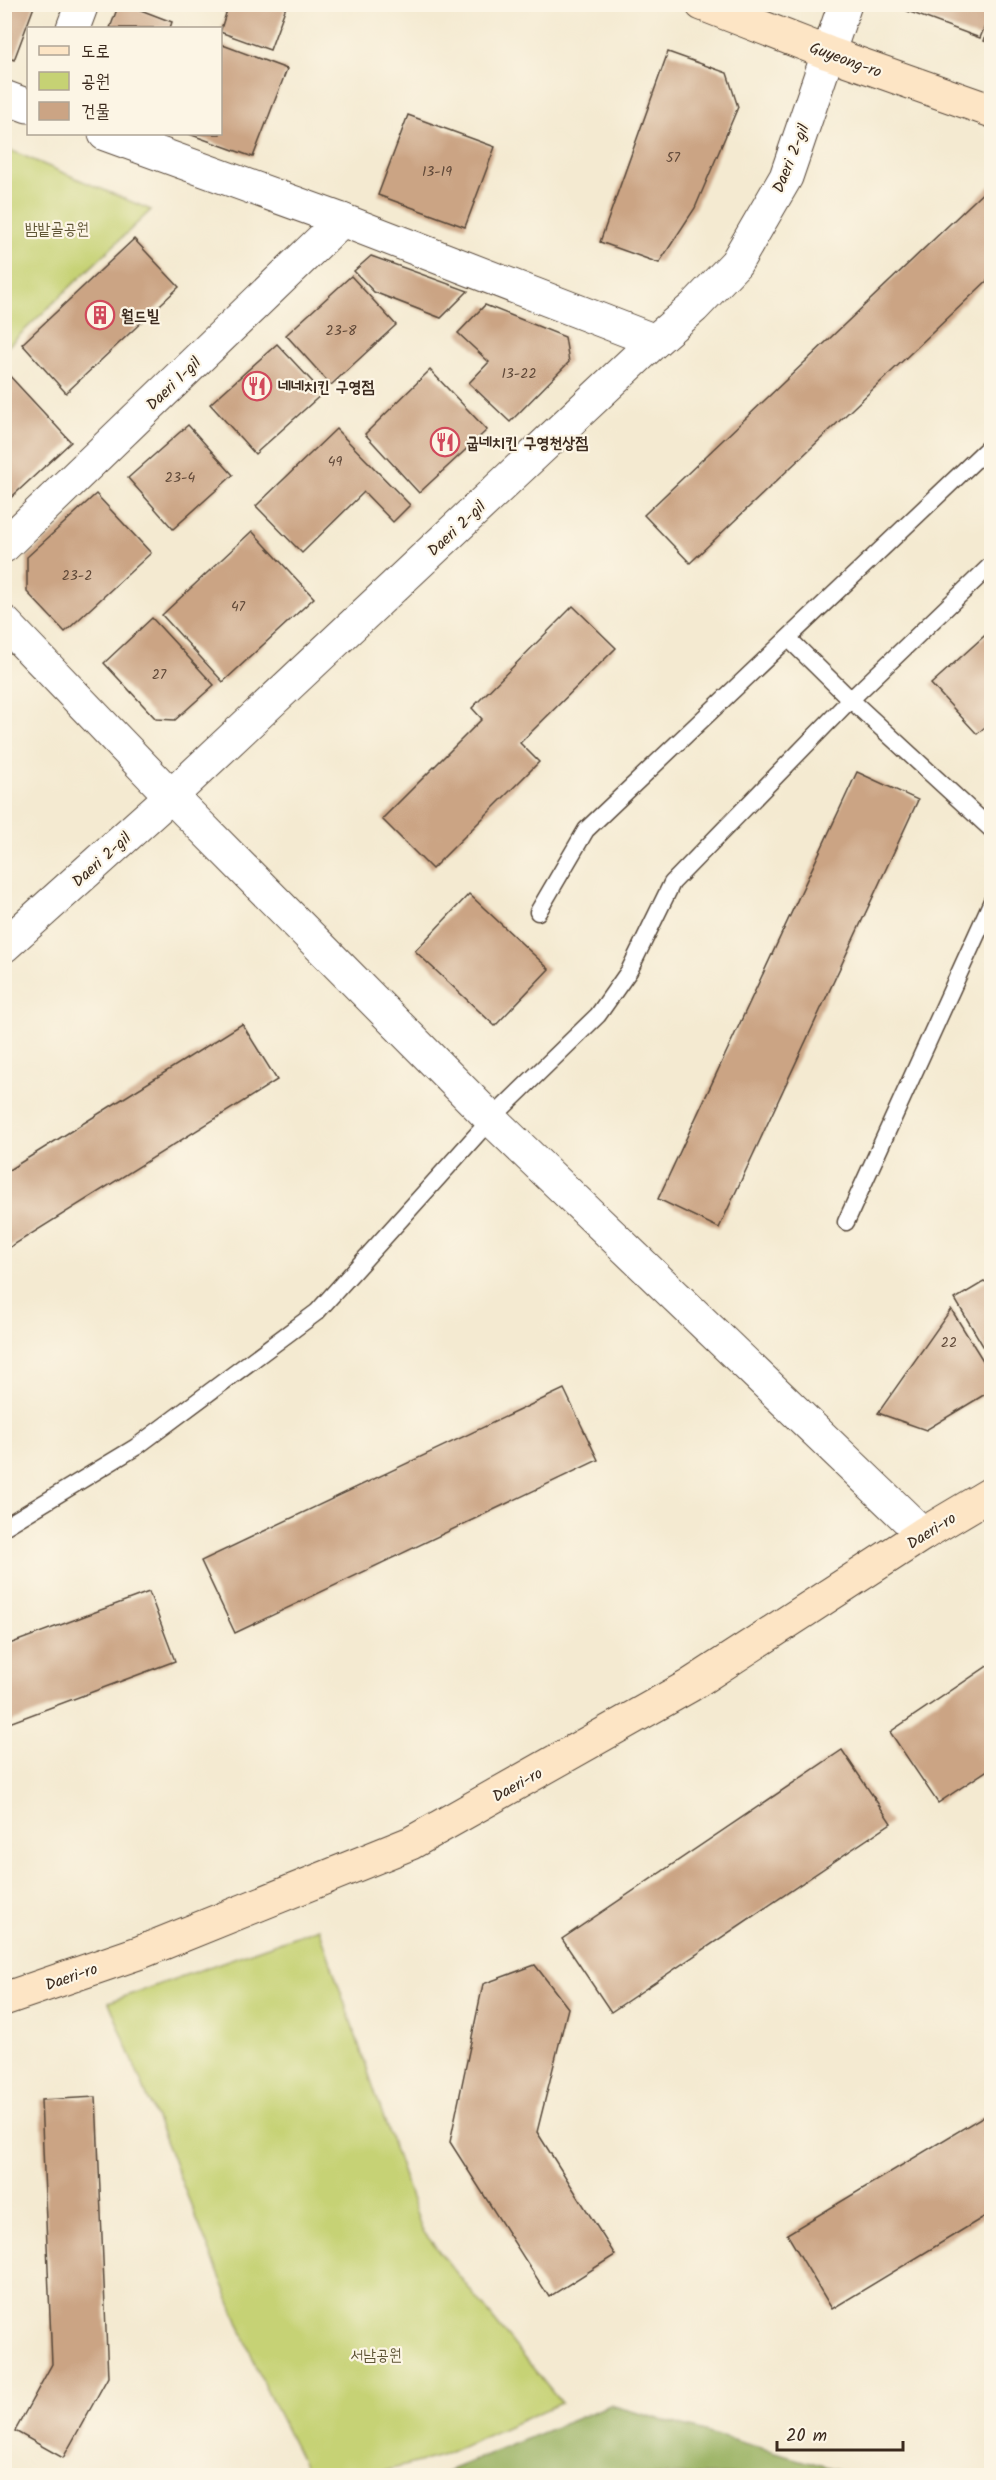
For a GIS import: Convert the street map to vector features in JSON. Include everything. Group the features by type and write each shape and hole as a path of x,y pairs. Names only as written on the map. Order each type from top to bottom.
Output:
{"main road":[{"name":"Guyeong-ro","path":"702,4 828,53 992,111"},
{"name":"Daeri-ro","path":"4,1999 141,1952 411,1843 689,1686 923,1534 992,1493"}],"street":[{"path":"73,27 82,4"},
{"name":"Daeri 2-gil","path":"4,946 171,796 655,341 694,307 736,263 786,177 845,4"},
{"path":"4,97 27,105"},
{"path":"108,135 342,220 655,341"},
{"name":"Daeri 1-gil","path":"4,546 342,220"},
{"path":"4,622 171,796 492,1119 923,1534"}],"lane":[{"path":"538,912 586,830 992,444"},
{"path":"4,1527 136,1447 318,1312 492,1119 598,1015 629,971 672,883 851,700 992,564"},
{"path":"789,639 851,700 992,830"},
{"path":"846,1222 992,901"}],"green space":[{"name":"밤밭골공원","path":"5,148 151,210 5,349"},
{"name":"서남공원","path":"319,1928 422,2230 561,2403 441,2456 370,2475 309,2475 262,2381 109,2002"},
{"path":"610,2405 856,2475 438,2475"}],"building":[{"path":"4,4 35,4 14,60 4,56"},
{"path":"119,4 125,4 172,22 170,27 110,27"},
{"path":"229,4 287,4 270,50 222,33"},
{"path":"904,5 992,5 992,9 980,38 907,11"},
{"path":"992,20 992,44 984,41"},
{"path":"222,45 287,69 253,157 192,135 222,135"},
{"path":"668,52 727,73 738,107 695,208 659,263 600,242"},
{"path":"408,115 495,147 465,227 378,195"},
{"path":"992,184 992,276 690,563 644,515"},
{"name":"월드빌","path":"134,239 179,287 66,393 22,344"},
{"path":"371,256 468,291 441,318 374,292 354,271"},
{"path":"351,276 396,325 331,385 286,335"},
{"path":"485,305 565,337 569,362 510,422 469,383 489,362 458,333"},
{"path":"277,344 323,393 255,454 210,404"},
{"path":"430,370 487,430 419,493 365,434"},
{"path":"6,372 71,442 4,504 4,373"},
{"path":"188,425 233,475 173,529 128,478"},
{"path":"336,429 410,505 393,522 364,492 302,553 256,506"},
{"path":"96,494 151,553 65,632 27,592 27,557"},
{"path":"252,531 314,598 223,682 162,615"},
{"path":"573,606 616,648 520,743 539,762 432,869 382,819 482,719 472,708"},
{"path":"152,618 214,685 175,720 156,719 104,663"},
{"path":"992,629 992,721 977,734 931,684"},
{"path":"857,772 918,800 719,1228 658,1199"},
{"path":"469,894 549,969 495,1026 415,951"},
{"path":"242,1024 277,1080 4,1251 4,1173"},
{"path":"992,1277 992,1361 955,1299"},
{"path":"951,1309 992,1375 992,1390 926,1430 878,1413"},
{"path":"564,1389 598,1460 235,1633 201,1561"},
{"path":"149,1592 175,1661 4,1725 4,1646"},
{"path":"992,1663 992,1767 938,1803 890,1732"},
{"path":"842,1750 891,1823 611,2012 562,1939"},
{"path":"535,1965 568,2008 537,2132 615,2255 549,2297 450,2142 483,1984"},
{"path":"96,2097 108,2377 63,2458 15,2431 52,2364 41,2100"},
{"path":"992,2111 992,2212 832,2309 787,2234"}],"place":[{"name":"월드빌","path":"100,315"},
{"name":"네네치킨 구영점","path":"257,386"},
{"name":"굽네치킨 구영천상점","path":"445,442"}]}
